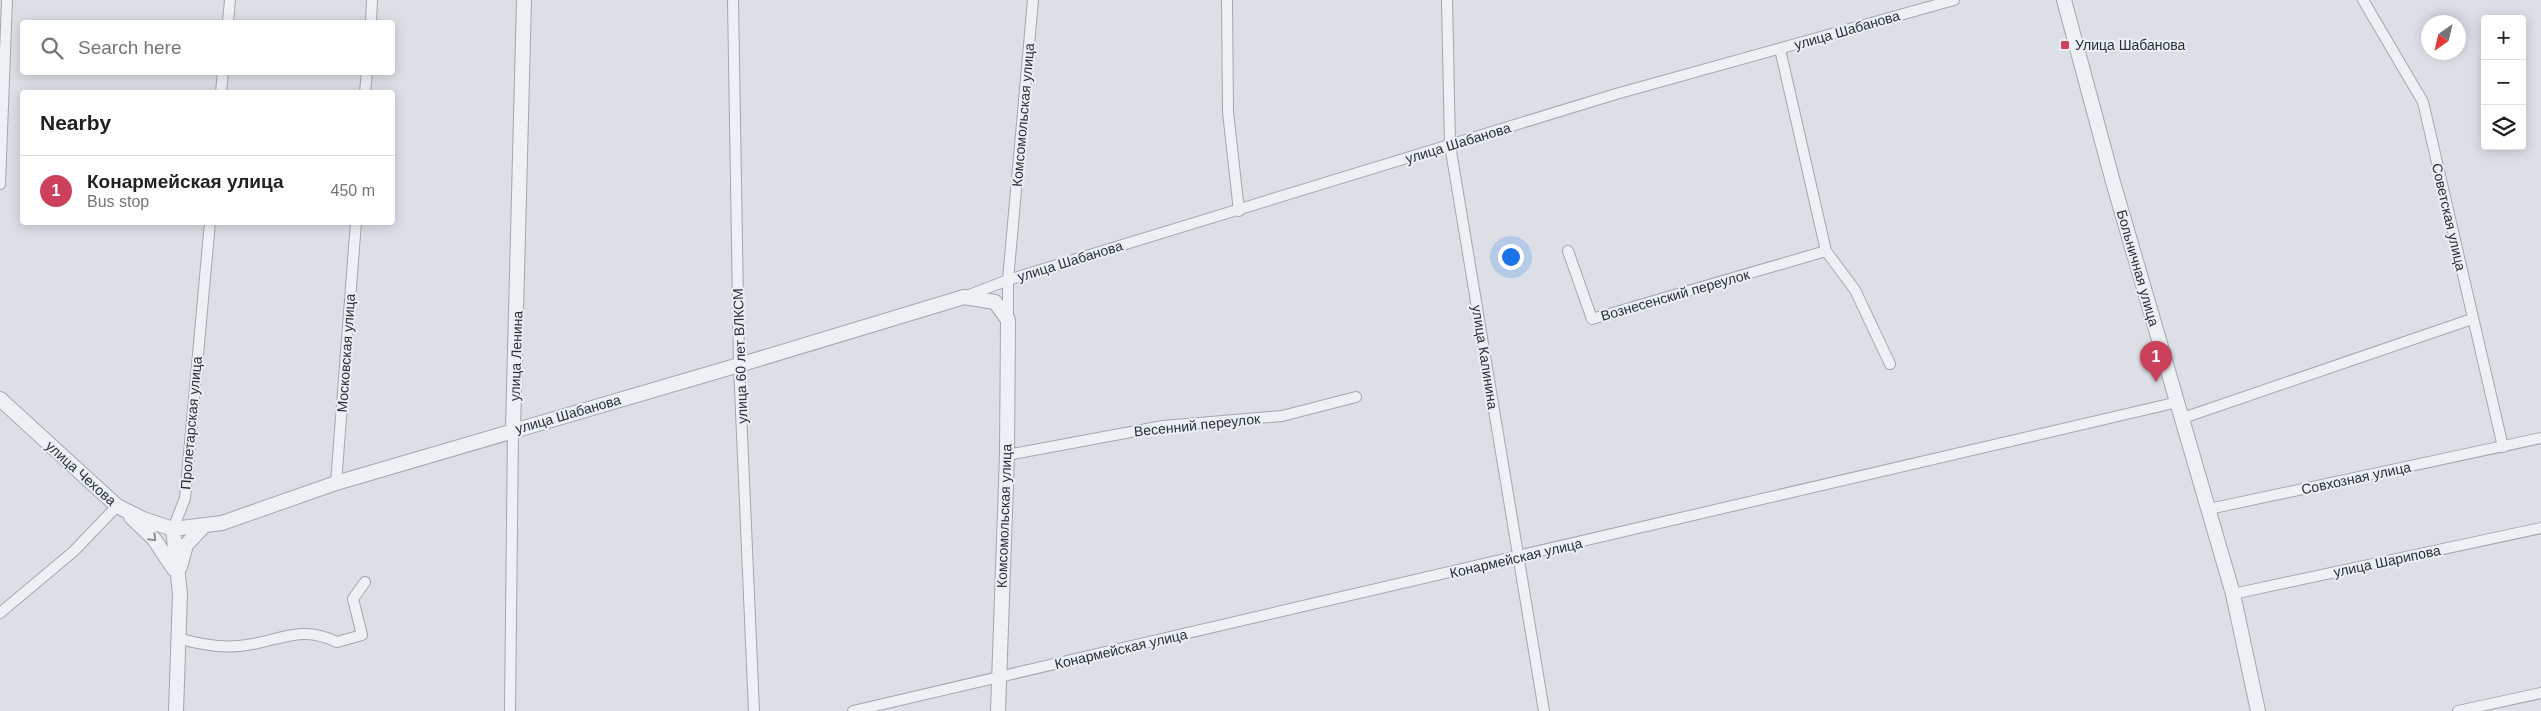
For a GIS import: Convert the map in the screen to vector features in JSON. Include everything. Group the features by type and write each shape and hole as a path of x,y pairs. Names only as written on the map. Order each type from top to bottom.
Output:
{"street":[{"path":"0,184 7,0"},
{"path":"228,20 230,0"},
{"path":"371,20 372,0"},
{"name":"улица Ленина","path":"510,711 513,429 524,0"},
{"name":"улица 60 лет ВЛКСМ","path":"733,0 740,365 754,711"},
{"name":"Комсомольская улица","path":"998,711 1007,455 1008,280 1033,0"},
{"path":"1227,0 1228,112 1239,211"},
{"name":"улица Калинина","path":"1447,0 1450,145 1544,711"},
{"name":"улица Шабанова","path":"173,529 203,527 222,523 336,482 513,429 740,365 964,297 1008,280 1239,211 1616,94 1954,0"},
{"name":"Больничная улица","path":"2064,0 2113,182 2209,509 2232,594 2258,711"},
{"name":"Советская улица","path":"2363,0 2423,102 2503,447"},
{"path":"1780,49 1826,251 1855,290 1890,364"},
{"path":"221,90 223,75"},
{"path":"365,90 367,75"},
{"name":"Пролетарская улица","path":"176,711 179,578 173,529 184,498 210,225"},
{"name":"Московская улица","path":"336,482 356,225"},
{"name":"Вознесенский переулок","path":"1568,251 1592,319 1826,251"},
{"name":"улица Шабанова","path":"964,297 995,302 1008,320"},
{"path":"2183,418 2472,319"},
{"name":"Весенний переулок","path":"1007,455 1163,426 1282,416 1356,397"},
{"name":"улица Чехова","path":"0,399 117,506 142,519 173,529"},
{"name":"Конармейская улица","path":"853,711 2178,402"},
{"path":"2503,447 2541,438"},
{"name":"Совхозная улица","path":"2209,509 2503,447"},
{"path":"0,612 74,551 117,506 154,539 167,556 179,578"},
{"path":"179,578 181,558 186,545 203,527"},
{"name":"улица Шарипова","path":"2232,594 2541,528"},
{"path":"178,638 200,645 222,647 242,646 277,637 308,632 322,634 337,642 362,635 353,599 365,582"},
{"path":"2458,711 2541,693"}],"place":[{"name":"Улица Шабанова","path":"2065,45"},
{"name":"Конармейская улица","path":"2156,382"}]}
